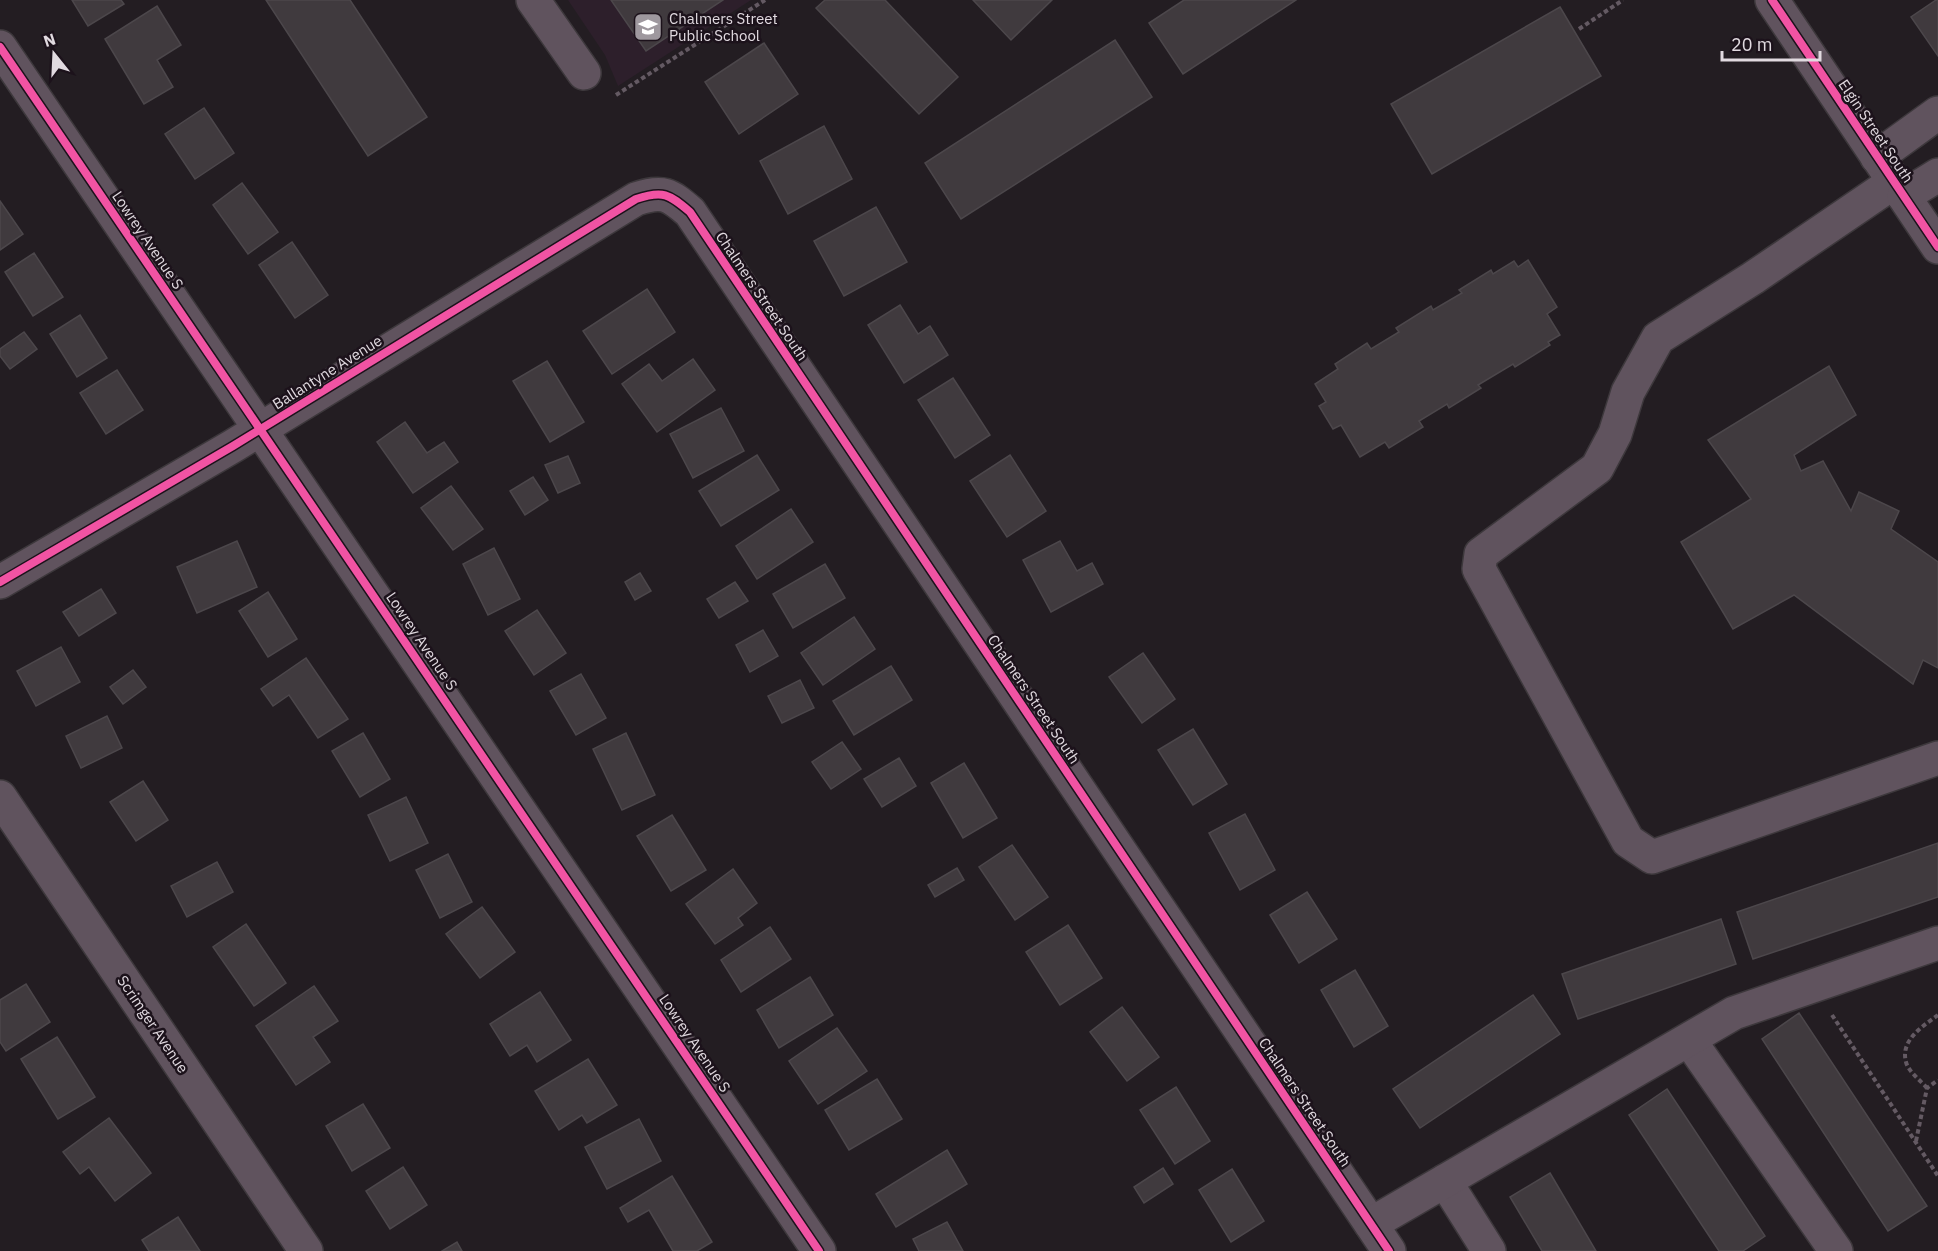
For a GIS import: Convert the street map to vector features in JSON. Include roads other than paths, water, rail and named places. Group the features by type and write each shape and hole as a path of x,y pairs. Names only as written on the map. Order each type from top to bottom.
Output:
{"street":[{"path":"533,0 584,73"},
{"name":"Elgin Street South","path":"1772,0 1938,247"},
{"name":"Lowrey Avenue S","path":"0,48 819,1251"},
{"path":"1938,113 1892,178 1754,278 1658,338 1628,392 1615,434 1597,468 1481,554 1479,568 1628,841 1652,857 1938,758"},
{"path":"1892,178 1938,174"},
{"name":"Chalmers Street South","path":"636,199 656,192 673,198 690,212 1389,1251"},
{"name":"Ballantyne Avenue","path":"0,582 260,429 636,199"},
{"name":"Scrimger Avenue","path":"0,797 306,1251"},
{"path":"1371,1224 1690,1041 1734,1013 1938,943"},
{"path":"1690,1041 1836,1251"},
{"path":"1444,1181 1489,1251"}],"place":[{"name":"Chalmers Street Public School","path":"648,27"}]}
